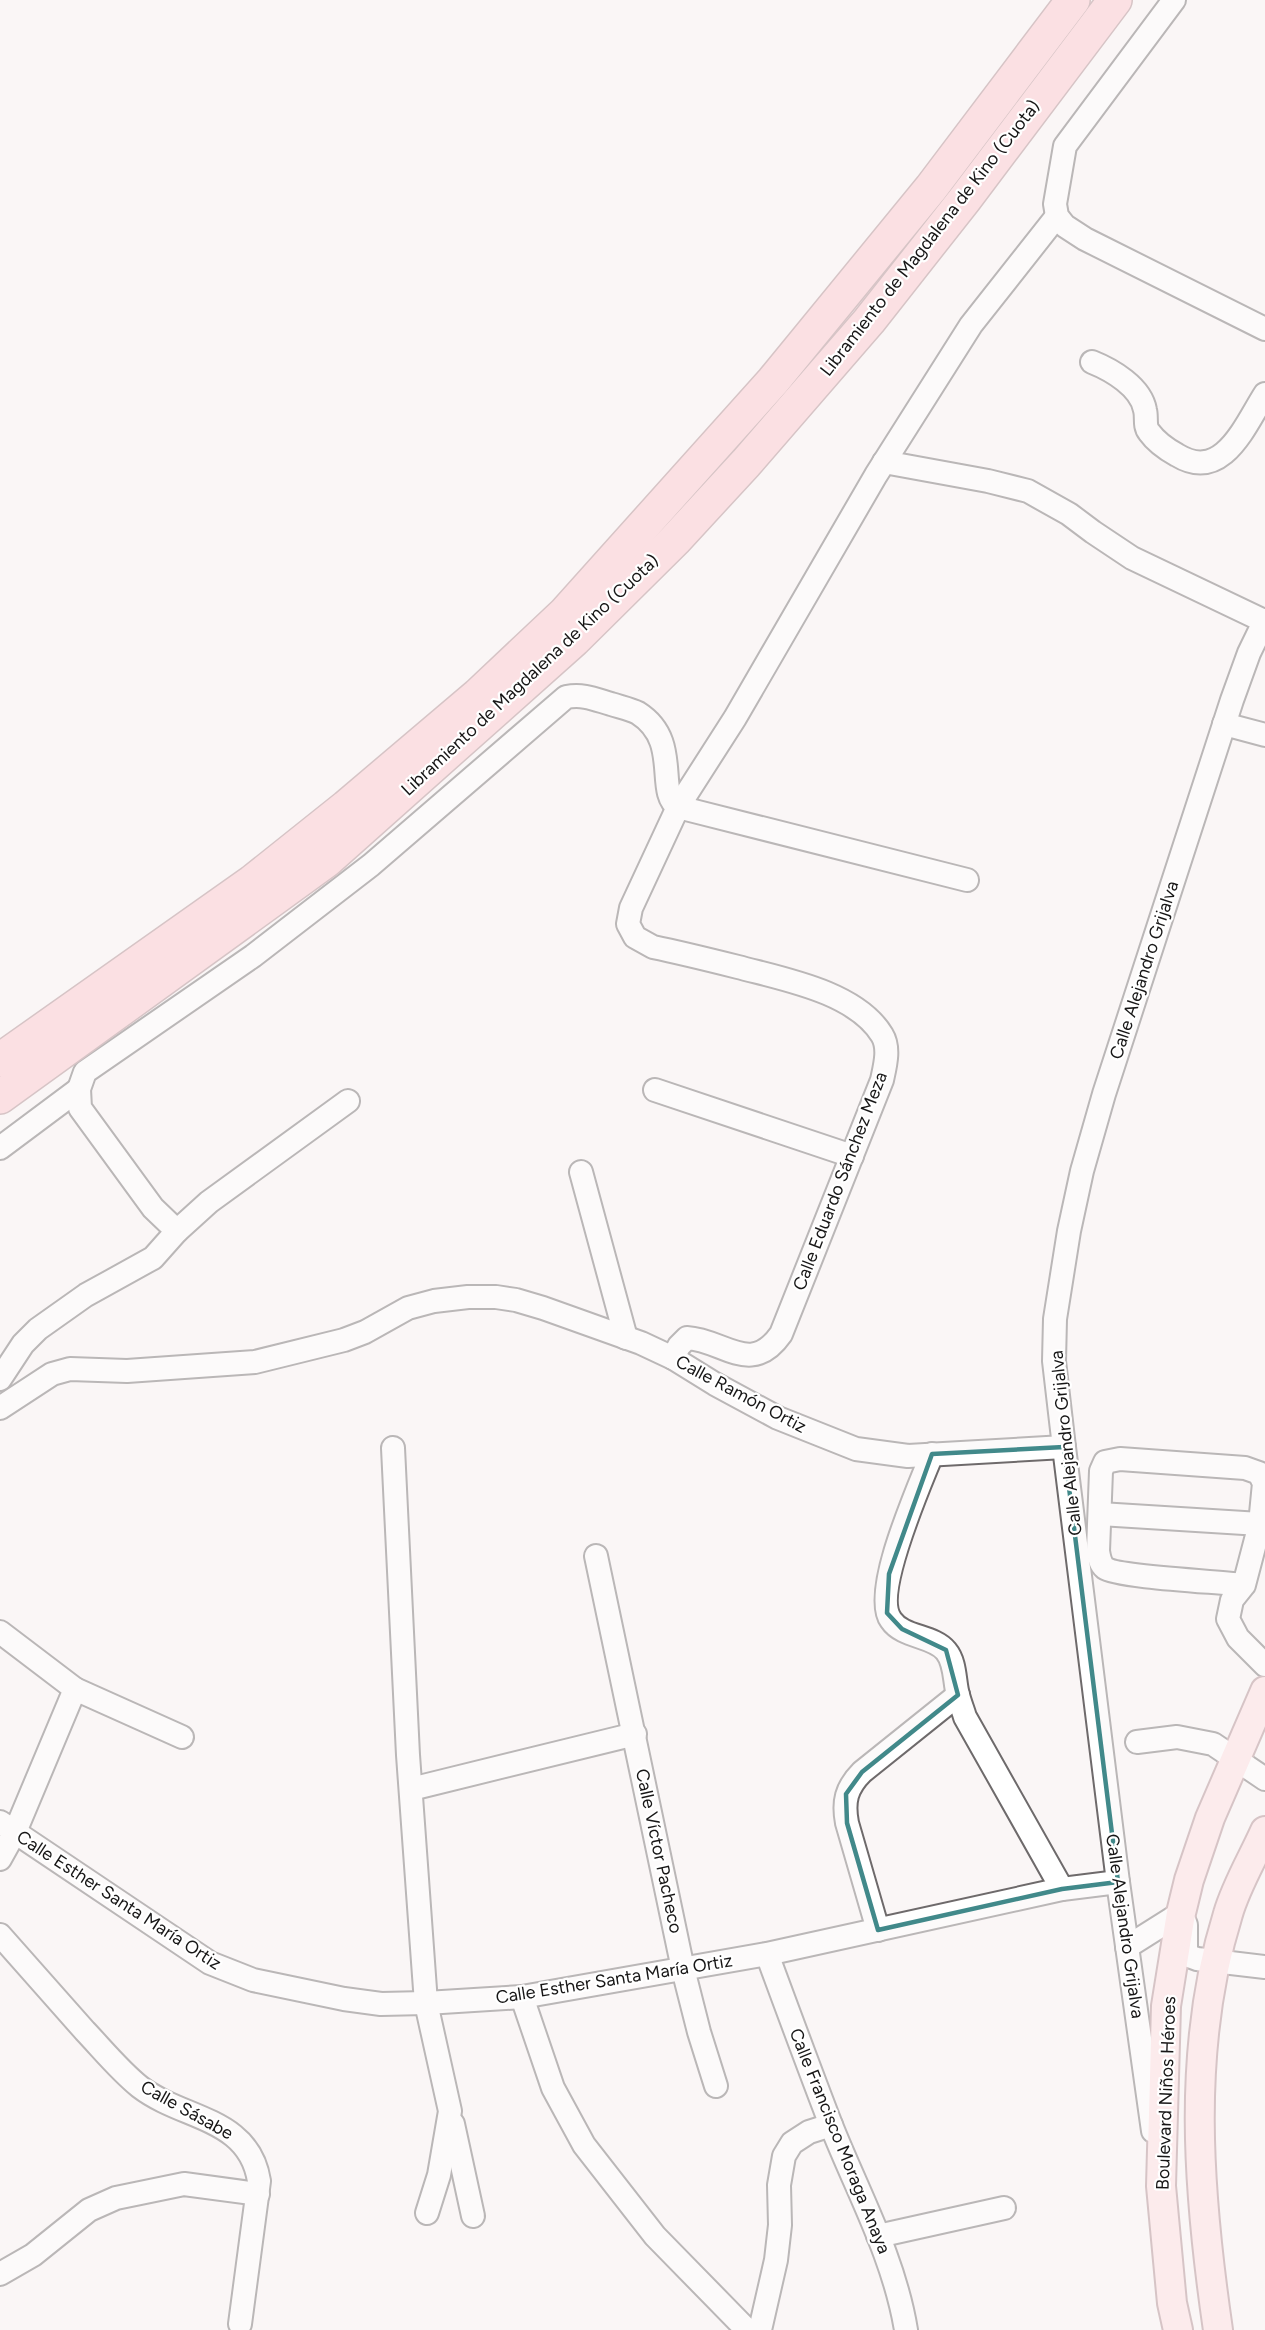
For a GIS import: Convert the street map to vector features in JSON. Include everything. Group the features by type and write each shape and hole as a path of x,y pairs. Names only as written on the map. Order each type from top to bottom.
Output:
{"highway":[{"name":"Libramiento de Magdalena de Kino (Cuota)","path":"0,1060 252,882 346,807 469,702 565,614 781,372 932,188 1072,0"},
{"name":"Libramiento de Magdalena de Kino (Cuota)","path":"0,1097 326,861 582,632 675,540 746,463 869,321 965,199 1115,0"}],"main road":[{"name":"Boulevard Niños Héroes","path":"1178,2330 1172,2303 1161,2186 1166,2006 1181,1913 1210,1818 1265,1691"},
{"name":"Boulevard Niños Héroes","path":"1218,2330 1200,2184 1200,2098 1205,2020 1228,1912 1264,1837"}],"street":[{"path":"1174,0 1065,146 1055,204 1057,216 1065,226 1085,239 1265,329"},
{"path":"678,807 735,718 884,462 971,325 1057,216"},
{"path":"1092,362 1125,381 1142,399 1147,430 1160,445 1189,463 1208,463 1221,457 1232,446 1265,394"},
{"path":"884,462 988,481 1028,491 1069,514 1132,558 1265,620"},
{"name":"Calle Alejandro Grijalva","path":"1161,2186 1118,1882 1064,1447 1054,1361 1055,1318 1069,1231 1104,1094 1224,724 1249,653 1265,620"},
{"path":"177,1231 153,1208 80,1107 78,1089 85,1072 253,956 371,865 566,697 581,694 637,712 648,721 663,745 668,793 672,803 678,807 967,880"},
{"path":"1224,724 1265,735"},
{"name":"Calle Eduardo Sánchez Meza","path":"673,1358 679,1346 687,1338 697,1339 745,1356 756,1355 775,1343 781,1334 882,1080 887,1056 884,1037 874,1024 849,1005 801,983 652,947 635,937 628,924 631,908 678,807"},
{"path":"0,1148 78,1089"},
{"path":"655,1090 852,1156"},
{"path":"0,1379 23,1344 38,1329 86,1295 153,1258 177,1231 209,1202 348,1101"},
{"path":"581,1172 626,1338"},
{"name":"Calle Ramón Ortiz","path":"0,1408 52,1374 70,1369 127,1371 255,1362 344,1340 365,1332 408,1308 434,1301 468,1297 496,1297 516,1300 576,1318 626,1338 673,1358 778,1418 856,1449 908,1456 1064,1447"},
{"path":"393,1448 411,1789 426,2003 473,2216"},
{"path":"932,1454 889,1574 887,1613 892,1622 902,1629 938,1644 952,1659 957,1695 965,1717 1062,1889"},
{"path":"1244,1585 1127,1573 1105,1568 1098,1551 1101,1471 1105,1462 1120,1459 1253,1469 1259,1473 1264,1482 1260,1524 1244,1585 1232,1600 1228,1619 1238,1638 1265,1665"},
{"path":"1100,1514 1260,1524"},
{"name":"Calle Víctor Pacheco","path":"596,1556 683,1969 716,2086"},
{"path":"0,1632 75,1689 182,1737"},
{"path":"0,1859 8,1827 75,1689"},
{"path":"878,1930 847,1823 846,1794 852,1782 862,1772 957,1695"},
{"path":"411,1789 634,1734"},
{"path":"1137,1742 1177,1737 1213,1744 1235,1761 1265,1779"},
{"name":"Calle Esther Santa María Ortiz","path":"8,1827 183,1946 233,1973 289,1988 381,2004 522,1997 767,1954 1062,1889 1118,1882"},
{"path":"1127,1947 1181,1913 1186,1925 1186,1950 1190,1956 1197,1959 1265,1967"},
{"name":"Calle Sásabe","path":"0,1935 114,2063 139,2086 171,2106 220,2126 240,2139 250,2152 257,2166 260,2181 240,2324"},
{"name":"Calle Francisco Moraga Anaya","path":"767,1954 831,2125 899,2292 906,2330"},
{"path":"522,1997 553,2088 584,2145 655,2236 747,2330"},
{"path":"427,2213 439,2175 450,2111"},
{"path":"760,2330 776,2260 780,2225 779,2186 784,2156 792,2144 809,2132 831,2125"},
{"path":"0,2274 33,2255 89,2210 116,2198 184,2184 258,2194"},
{"path":"878,2236 1004,2208"}],"highlighted area":[{"path":"1064,1447 1118,1882 1062,1889 878,1930 847,1823 846,1794 862,1772 958,1695 946,1650 902,1629 887,1613 889,1574 932,1454"}]}
